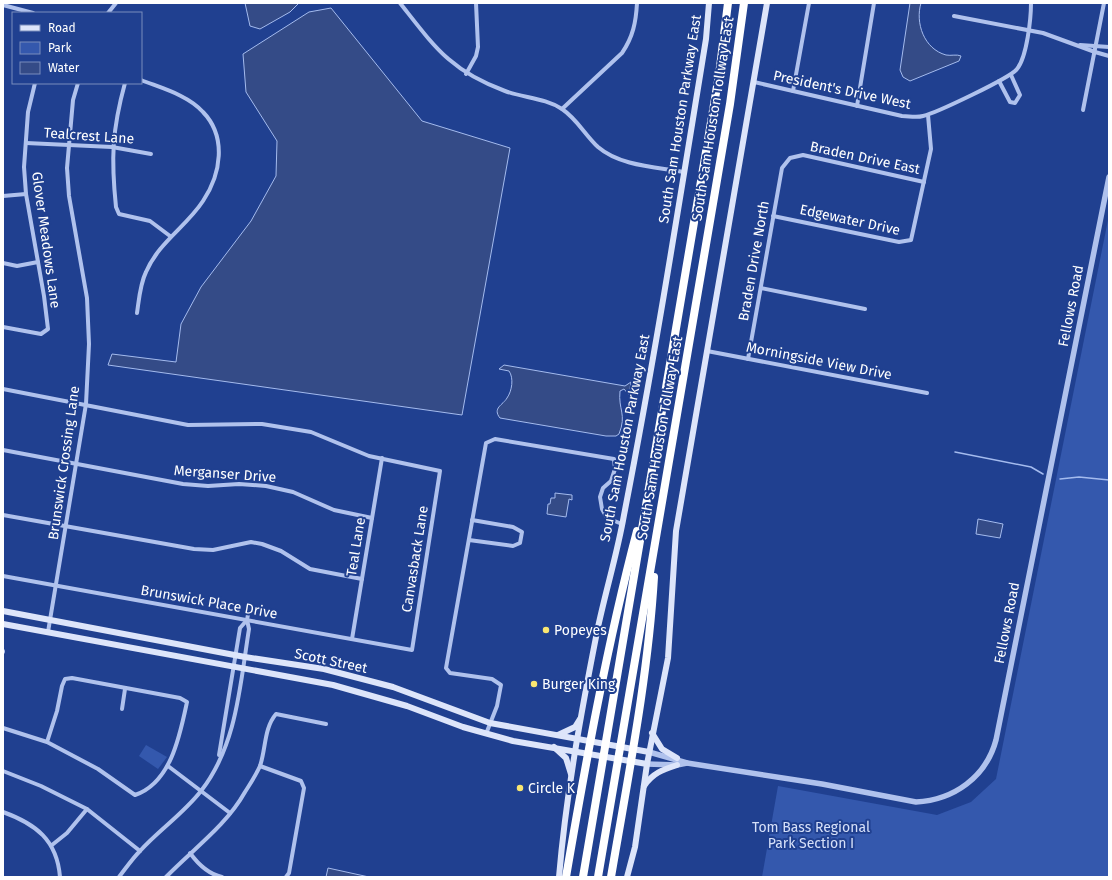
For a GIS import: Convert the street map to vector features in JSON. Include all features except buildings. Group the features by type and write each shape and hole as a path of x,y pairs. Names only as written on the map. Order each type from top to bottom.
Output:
{"highway":[{"name":"South Sam Houston Tollway East","path":"581,877 610,716 719,75 728,3"},
{"name":"South Sam Houston Tollway East","path":"598,877 729,111 744,3"},
{"path":"566,877 595,712 624,578 651,474"},
{"path":"611,877 639,714 652,617 657,534"}],"main road":[{"name":"South Sam Houston Parkway East","path":"559,877 578,738 597,631 622,524 684,172 706,39 709,3"},
{"path":"627,877 635,847 652,733 668,658 676,531 767,3"},
{"name":"Scott Street","path":"3,611 244,657 324,669 393,687 490,723 649,752"},
{"name":"Scott Street","path":"3,624 333,685 407,706 464,728 486,734 514,741 576,750 647,764"},
{"path":"407,706 412,695"},
{"path":"556,735 575,727 582,716"},
{"path":"652,733 662,749 677,758"},
{"path":"554,747 566,758 572,777"},
{"path":"644,787 651,776 658,771 677,765"}],"street":[{"path":"109,12 116,3"},
{"path":"400,3 435,48 466,74 506,92 542,100 562,109 572,117 599,148 617,159 684,172"},
{"path":"466,74 476,56 478,47 476,3"},
{"path":"562,109 622,53 633,32 637,3"},
{"path":"794,90 809,3"},
{"path":"857,106 874,3"},
{"path":"999,81 1010,102 1015,103 1020,95 1011,75 1018,68 1021,61 1028,30 1031,3"},
{"path":"1083,110 1104,3"},
{"path":"3,5 29,12"},
{"path":"954,16 1043,33 1109,56"},
{"path":"1078,45 1109,47"},
{"name":"President's Drive West","path":"754,82 902,116 915,117 928,115 1011,75"},
{"path":"137,313 146,272 170,236 203,202 212,185 218,164 219,142 212,124 203,111 186,99 142,80"},
{"name":"Glover Meadows Lane","path":"3,327 41,334 48,329 26,194 26,143 28,112 34,84"},
{"name":"Brunswick Crossing Lane","path":"48,632 86,404 89,344 87,298 69,196 68,144 73,100 78,84"},
{"path":"125,84 112,147 113,178 119,214 150,221 170,236"},
{"path":"924,182 932,145 928,115"},
{"name":"Tealcrest Lane","path":"26,143 112,147 151,154"},
{"name":"Braden Drive East","path":"782,168 790,158 803,155 924,182"},
{"name":"Braden Drive North","path":"748,359 782,168"},
{"name":"Fellows Road","path":"649,752 677,758 687,763 822,784 916,802 932,800 954,792 970,782 983,770 991,756 996,740 1109,177"},
{"name":"Edgewater Drive","path":"773,216 905,242 911,240 913,235 924,182"},
{"path":"3,196 26,194"},
{"path":"3,263 17,266 38,262"},
{"path":"761,288 865,309"},
{"name":"Morningside View Drive","path":"707,351 927,393"},
{"path":"3,389 188,425 262,424 311,432 369,456 382,458"},
{"path":"486,734 497,706 501,685 492,679 450,672 446,668 486,443 495,439 614,459 615,469 611,481 603,488 600,497 602,508 607,518 622,524"},
{"name":"Merganser Drive","path":"3,450 183,484 208,486 239,484 266,486 294,492 334,510 372,518"},
{"name":"Canvasback Lane","path":"382,458 440,471 412,650"},
{"name":"Teal Lane","path":"352,639 382,458"},
{"path":"3,515 205,550 213,550 239,543 251,542 262,544 281,551 310,569 362,580"},
{"path":"469,540 513,546 520,543 522,532 513,527 472,520"},
{"name":"Brunswick Place Drive","path":"3,576 412,650"},
{"path":"119,877 140,851 178,816 201,790 219,760 233,725 249,630 247,620 249,609"},
{"path":"219,760 240,628 247,620"},
{"path":"3,728 47,742 98,769 135,795 146,791 168,766 181,734 187,702 180,698 72,678 65,679 47,742"},
{"path":"122,710 125,689"},
{"path":"166,877 213,832 244,794 260,766 271,721 276,714 326,724"},
{"name":"Fellows Road","path":"647,764 677,765 687,763"},
{"path":"168,766 230,813"},
{"path":"260,766 301,781 304,788 289,872 286,877"},
{"path":"3,771 41,786 87,809 140,851"},
{"path":"52,845 68,834 87,809"},
{"path":"3,812 16,816 36,828 52,845 57,857 60,877"},
{"path":"190,853 199,865 216,876 222,877"}],"green space":[{"name":"Tom Bass Regional Park Section I","path":"1109,215 1109,877 762,877 778,786 937,815 971,802 996,779"},
{"path":"146,745 167,757 158,769 139,756"}],"water":[{"path":"245,3 299,3 290,12 260,29 250,26"},
{"path":"910,3 921,3 919,11 920,27 927,41 932,47 938,52 946,55 961,56 959,61 910,81 903,77 900,70"},
{"path":"331,8 422,121 510,148 462,415 108,365 112,354 176,362 181,324 201,287 251,221 276,176 277,141 246,92 243,54 309,12"},
{"path":"504,365 625,386 631,382 629,395 624,389 620,391 622,422 619,434 616,436 606,436 500,418 497,412 498,409 509,395 512,384 512,377 509,371 499,369"},
{"path":"555,493 572,495 572,500 569,499 566,517 547,514 548,504 550,504 551,498 555,498"},
{"path":"978,519 1003,524 1000,538 976,534"},
{"path":"328,868 369,877 326,877"}],"waterway":[{"path":"955,452 1031,467 1043,474"},
{"path":"1060,479 1079,477 1109,480"}],"place":[{"name":"Popeyes","path":"546,630"},
{"name":"Burger King","path":"534,684"},
{"name":"Circle K","path":"520,788"}]}
